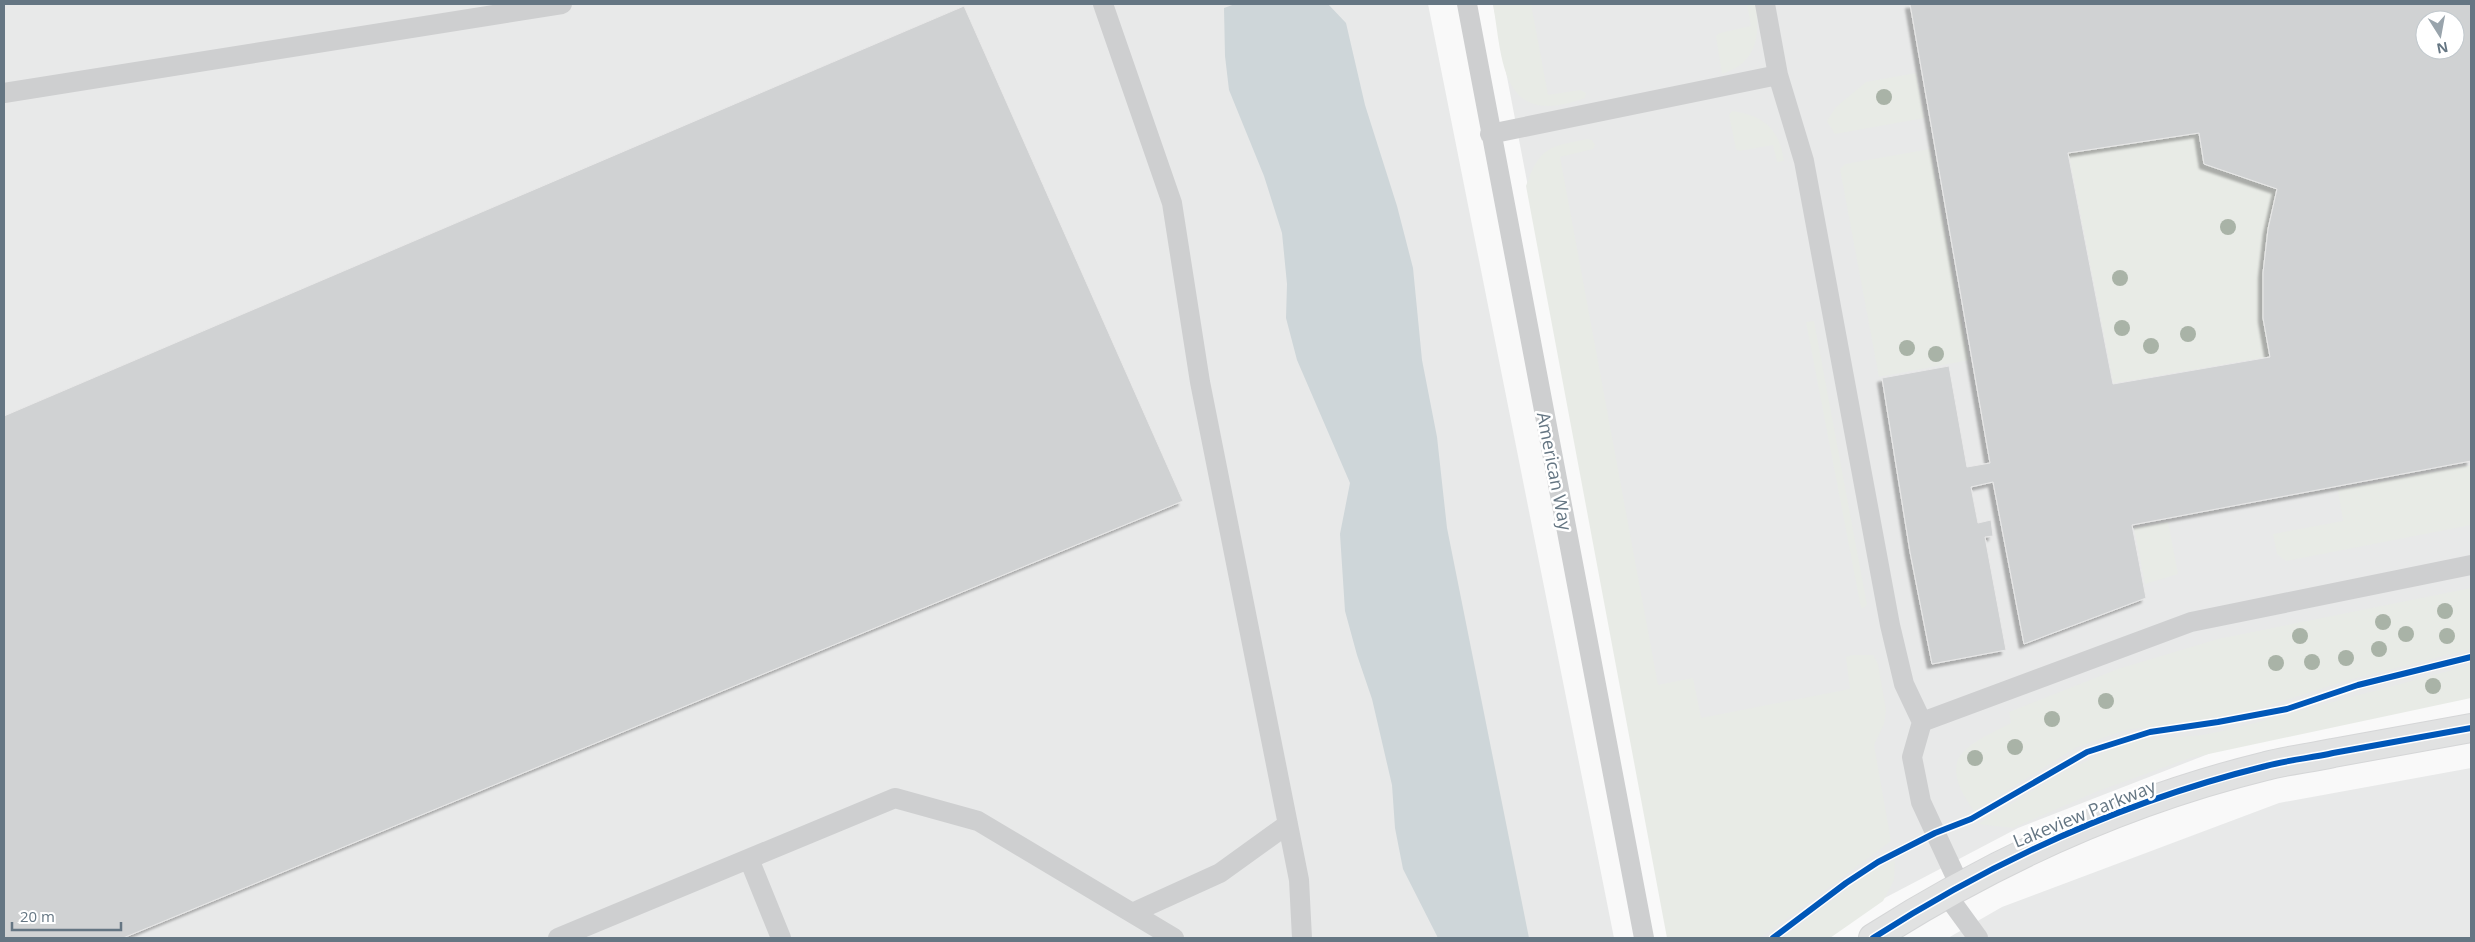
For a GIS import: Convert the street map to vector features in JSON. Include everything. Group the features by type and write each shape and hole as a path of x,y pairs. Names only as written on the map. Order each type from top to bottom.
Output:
{"street":[{"name":"Lakeview Parkway","path":"1872,938 2001,863 2078,828 2152,800 2267,766 2471,728"}],"lane":[{"path":"4,92 562,4"},
{"path":"1103,4 1172,203 1200,382 1299,880 1302,938"},
{"name":"American Way","path":"1467,4 1490,134 1644,938"},
{"path":"1765,4 1778,75 1804,160 1890,625 1904,684 1922,722 1912,757 1921,802 1953,890 1978,938"},
{"path":"1490,134 1778,75"},
{"path":"1922,722 2191,622 2471,565"},
{"path":"558,938 895,798 978,821 1174,938"},
{"path":"1132,913 1220,874 1288,824"},
{"path":"748,859 781,938"}],"shaded area":[{"path":"4,4 1428,4 1614,938 4,938"},
{"path":"1235,4 1328,4 1346,23 1365,105 1397,206 1413,268 1422,360 1437,437 1447,528 1529,938 1438,938 1403,869 1395,828 1392,785 1372,699 1345,611 1340,534 1350,483 1297,360 1286,318 1287,284 1282,233 1264,176 1229,90 1225,56 1224,8"},
{"path":"1493,4 2471,4 2471,695 2234,744 2018,828 1858,912 1820,938 1672,938"},
{"path":"1493,4 1531,4 1548,95 1580,90 1586,93 1585,98 1557,105 1537,105 1522,97 1511,85 1504,68"},
{"path":"1747,4 1755,4 1757,15 1754,46 1743,63 1722,74 1716,36 1720,33 1751,26"},
{"path":"1916,73 1924,118 1835,134 1827,121 1836,107 1866,82"},
{"path":"1732,111 1753,116 1768,126 1778,140 1784,161 1777,162 1773,145 1739,151 1736,149 1729,115"},
{"path":"2199,133 2204,164 2277,189 2264,273 2265,313 2270,357 2113,384 2068,153"},
{"path":"1587,139 1592,140 1595,145 1593,149 1560,157 1658,685 1693,678 1701,718 1850,689 1846,657 1852,655 1873,655 1878,664 1886,710 1884,724 1874,745 1891,841 1760,938 1667,938 1526,186 1536,163 1547,151 1563,144"},
{"path":"1930,149 1969,360 1879,377 1840,169 1845,164"},
{"path":"1814,321 1867,605 1863,608 1861,608 1806,322"},
{"path":"2471,465 2471,525 2286,561 2277,554 2273,534 2343,521 2338,490"},
{"path":"2168,522 2178,574 2145,584 2134,528"},
{"path":"2471,588 2471,649 2345,681 2258,709 2195,721 2125,730 2075,748 1974,811 1957,777 1956,765 1961,755 1980,739 2011,723 2009,712 2118,669 2218,639"},
{"path":"2471,665 2471,698 2190,758 2098,791 2013,828 1978,824 2066,771 2135,740 2203,735 2236,728"},
{"path":"2471,768 2471,938 1948,938 2002,907 2279,803"},
{"path":"1895,860 1894,880 1883,901 1830,938 1783,938 1867,874"}],"building":[{"path":"1910,4 2471,4 2471,461 2132,525 2146,598 2024,644 1993,482 1971,487 1978,523 1991,520 1993,536 1985,537 2006,650 1932,664 1910,552 1882,378 1949,366 1967,467 1990,463","holes":["2199,133 2204,164 2277,189 2268,229 2263,273 2263,318 2270,357 2113,384 2068,153"]},
{"path":"964,6 1183,501 123,938 4,938 4,416"}],"cycle path":[{"path":"1773,938 1846,883 1878,862 1935,833 1971,819 2087,752 2150,732 2287,709 2358,685 2471,657"},
{"path":"1873,938 1966,883 2014,859 2111,815 2162,797 2213,780 2274,764 2471,728"}]}
